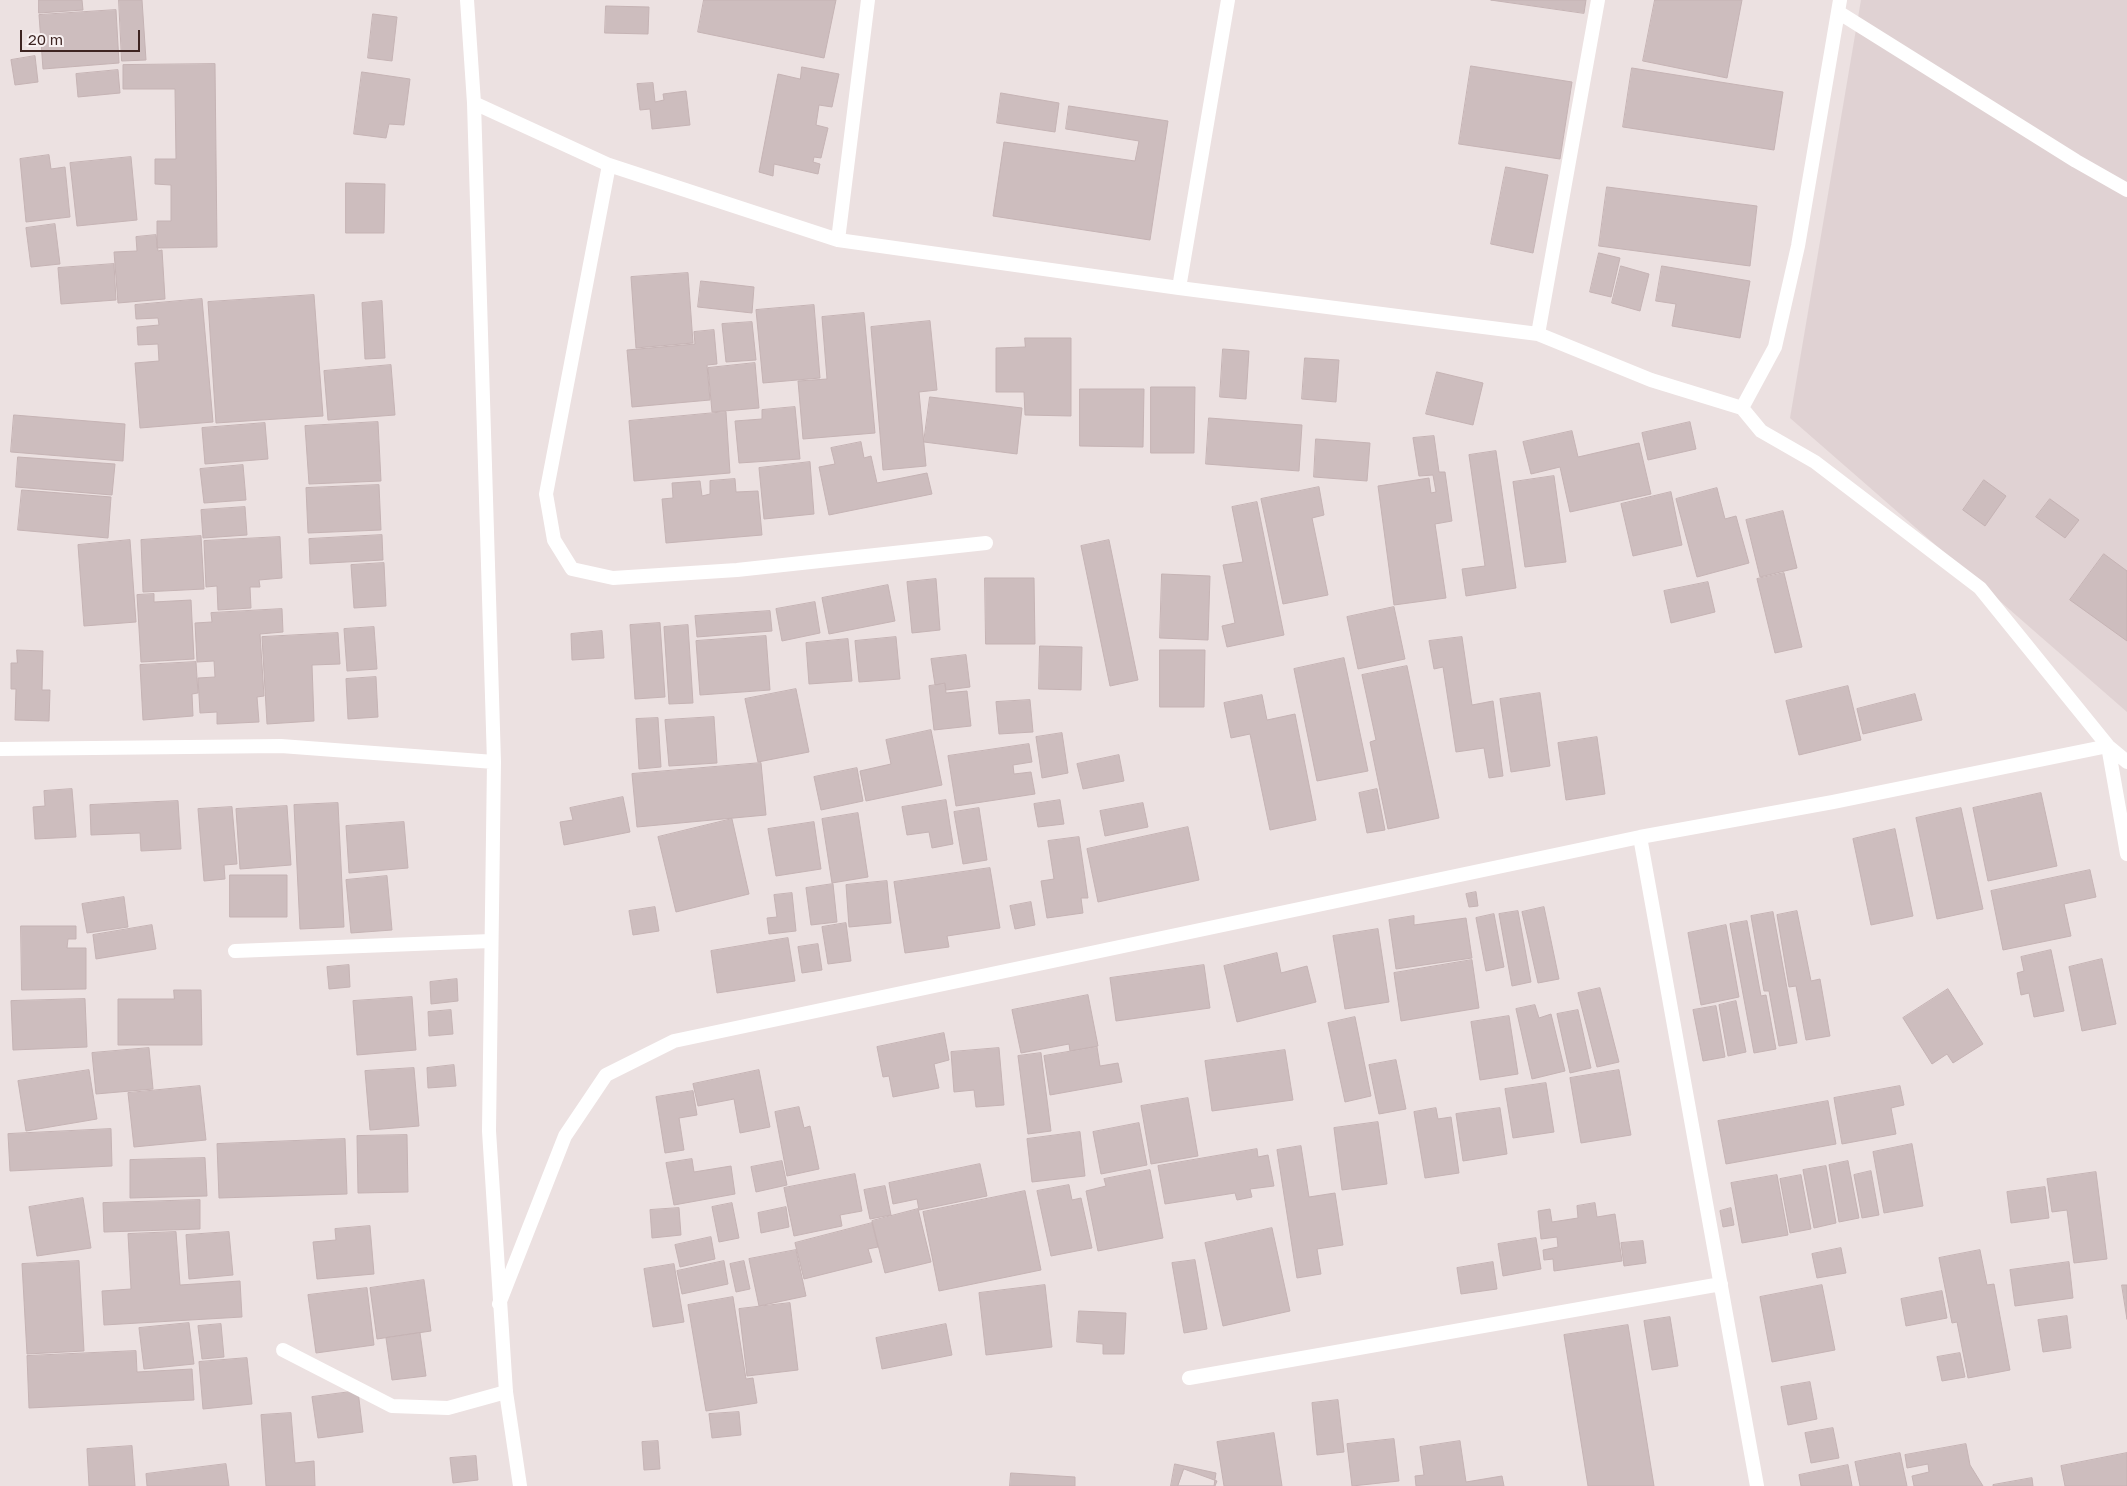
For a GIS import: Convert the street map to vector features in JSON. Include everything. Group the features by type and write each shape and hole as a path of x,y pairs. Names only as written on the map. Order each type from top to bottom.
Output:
{"street":[{"path":"467,0 474,103 494,762 489,1131 506,1392 520,1486"},
{"path":"838,240 868,0"},
{"path":"1180,288 1228,0"},
{"path":"1538,334 1598,0"},
{"path":"1742,408 1775,346 1777,338 1798,246 1839,6 2067,156 2127,190"},
{"path":"474,103 609,165 838,240 1180,288 1538,334 1651,380 1742,408 1761,431 1815,462 1980,588 2108,746 2127,762"},
{"path":"609,165 546,494 554,540 572,569 613,578 736,570 986,543"},
{"path":"0,749 281,746 494,762"},
{"path":"499,1304 565,1136 580,1113 606,1075 674,1041 1640,837 1833,802 2108,746"},
{"path":"2108,746 2127,854"},
{"path":"1640,837 1757,1486"},
{"path":"235,951 491,941"},
{"path":"1189,1378 1721,1284"},
{"path":"284,1350 392,1406 448,1408 506,1392"}],"shaded area":[{"path":"1861,0 2127,0 2127,712 1790,418"}],"building":[{"path":"39,0 82,0 83,10 39,13"},
{"path":"119,0 142,0 146,60 122,61"},
{"path":"704,0 836,0 824,58 698,32"},
{"path":"1491,0 1586,0 1584,13"},
{"path":"1655,0 1742,0 1727,78 1643,61"},
{"path":"606,6 649,7 648,34 605,33"},
{"path":"116,10 119,63 43,69 39,15"},
{"path":"373,14 397,17 392,61 368,58"},
{"path":"35,56 38,82 15,85 11,60"},
{"path":"215,64 217,247 157,248 157,221 171,221 171,185 155,184 155,159 176,159 175,89 123,89 123,65"},
{"path":"1471,66 1572,82 1560,159 1459,144"},
{"path":"802,67 839,74 832,107 819,105 816,125 828,128 821,158 814,157 813,162 820,164 818,174 774,164 773,176 759,172 778,74 800,79"},
{"path":"1632,68 1783,92 1774,150 1623,127"},
{"path":"118,70 120,93 78,97 76,74"},
{"path":"362,72 410,79 404,125 389,124 386,138 354,134"},
{"path":"653,83 655,102 664,100 663,94 686,91 690,125 652,129 650,109 640,110 637,84"},
{"path":"1001,93 1059,103 1055,132 997,123"},
{"path":"1069,106 1168,121 1150,240 993,216 1004,142 1135,161 1139,141 1066,129"},
{"path":"49,155 51,169 65,167 70,217 26,222 20,159"},
{"path":"131,157 137,220 77,226 70,163"},
{"path":"1506,167 1548,175 1533,253 1491,244"},
{"path":"346,183 385,184 384,233 346,233"},
{"path":"1607,187 1757,206 1750,266 1599,246"},
{"path":"55,224 60,264 31,267 26,228"},
{"path":"156,235 158,251 162,250 165,299 118,303 114,252 137,251 136,237"},
{"path":"1599,253 1620,258 1611,297 1590,292"},
{"path":"114,264 116,300 61,304 58,268"},
{"path":"1621,266 1649,274 1640,311 1612,303"},
{"path":"1662,266 1750,281 1740,338 1672,326 1676,304 1656,301"},
{"path":"688,273 693,343 636,348 631,277"},
{"path":"701,281 754,287 752,313 698,307"},
{"path":"314,295 323,416 216,423 208,302"},
{"path":"202,299 213,422 140,428 135,363 159,361 158,344 138,345 137,327 159,325 158,318 136,319 135,305"},
{"path":"382,301 385,358 365,359 362,303"},
{"path":"814,305 820,378 763,383 756,310"},
{"path":"864,313 875,433 803,439 798,381 827,379 822,317"},
{"path":"930,321 937,390 919,392 926,466 883,470 871,327"},
{"path":"752,322 756,360 726,362 722,324"},
{"path":"714,330 717,364 707,365 710,400 632,407 627,350 695,344 694,332"},
{"path":"1025,338 1071,338 1071,416 1025,415 1024,392 996,392 996,348 1025,347"},
{"path":"1223,349 1249,351 1246,399 1220,397"},
{"path":"1305,358 1339,360 1336,402 1302,399"},
{"path":"755,363 759,408 712,412 708,368"},
{"path":"391,365 395,415 328,420 324,371"},
{"path":"1437,372 1483,383 1473,425 1426,414"},
{"path":"1151,387 1195,387 1194,453 1151,453"},
{"path":"1080,389 1144,389 1143,447 1080,446"},
{"path":"930,397 1022,408 1017,454 924,442"},
{"path":"795,407 800,459 739,463 735,421 762,419 762,410"},
{"path":"726,412 730,473 634,481 629,421"},
{"path":"14,415 125,424 123,461 11,452"},
{"path":"1209,418 1302,425 1299,471 1206,464"},
{"path":"378,422 381,481 309,484 305,426"},
{"path":"1690,422 1696,449 1648,460 1642,433"},
{"path":"265,423 268,459 205,464 202,428"},
{"path":"1572,431 1578,457 1639,443 1651,494 1570,512 1560,467 1531,474 1523,442"},
{"path":"1434,436 1439,472 1445,472 1452,521 1435,524 1446,598 1394,605 1378,486 1429,478 1431,493 1436,492 1433,475 1419,476 1413,438"},
{"path":"1316,439 1370,443 1367,481 1314,477"},
{"path":"861,442 864,458 871,456 877,483 927,473 932,494 829,515 819,467 835,464 831,448"},
{"path":"1496,451 1516,588 1466,596 1462,569 1485,566 1469,455"},
{"path":"18,457 115,464 112,495 16,487"},
{"path":"810,462 814,514 764,519 759,468"},
{"path":"243,465 246,500 204,503 200,469"},
{"path":"1554,476 1566,562 1525,567 1513,482"},
{"path":"735,479 736,492 758,491 762,535 666,543 662,499 673,498 672,483 700,481 702,496 710,494 710,481"},
{"path":"1984,480 2006,496 1985,526 1963,510"},
{"path":"379,485 381,530 308,533 306,488"},
{"path":"1319,487 1324,515 1312,518 1328,595 1283,604 1261,499"},
{"path":"1717,488 1725,519 1736,516 1749,563 1697,577 1676,499"},
{"path":"22,490 111,497 108,538 18,530"},
{"path":"1671,492 1682,545 1633,556 1621,504"},
{"path":"2050,499 2079,520 2065,538 2036,517"},
{"path":"1257,502 1284,635 1227,647 1222,626 1235,623 1223,565 1243,562 1232,507"},
{"path":"245,507 247,535 203,538 201,510"},
{"path":"1783,511 1797,568 1760,577 1746,520"},
{"path":"382,535 383,560 310,564 309,539"},
{"path":"201,536 204,589 143,592 141,540"},
{"path":"280,537 282,578 259,580 260,587 250,587 251,608 218,610 217,586 206,587 204,541"},
{"path":"130,540 136,622 84,626 78,545"},
{"path":"1109,540 1138,680 1110,686 1081,546"},
{"path":"2104,554 2127,571 2127,641 2070,600"},
{"path":"384,563 386,606 354,608 351,565"},
{"path":"1784,573 1802,647 1775,653 1757,579"},
{"path":"1162,574 1210,576 1208,640 1160,638"},
{"path":"985,578 1034,578 1035,644 986,644"},
{"path":"936,579 940,630 912,633 907,582"},
{"path":"1708,582 1715,612 1671,623 1664,591"},
{"path":"888,585 895,621 829,634 822,598"},
{"path":"154,594 154,602 191,600 194,659 141,662 137,595"},
{"path":"815,602 820,633 782,641 776,609"},
{"path":"1394,607 1405,659 1358,669 1347,617"},
{"path":"282,609 283,632 260,634 264,696 257,697 259,722 217,724 217,712 200,713 198,678 215,677 214,661 197,662 195,623 212,622 211,613"},
{"path":"770,611 772,631 697,637 695,616"},
{"path":"660,623 665,697 635,699 630,625"},
{"path":"688,625 693,703 669,704 664,627"},
{"path":"374,627 377,669 347,671 344,629"},
{"path":"602,631 604,658 572,660 571,634"},
{"path":"338,633 340,664 312,665 314,721 267,724 262,637"},
{"path":"766,636 770,690 700,695 696,641"},
{"path":"896,637 900,679 859,682 855,641"},
{"path":"1462,637 1472,705 1493,701 1503,776 1489,778 1484,748 1456,752 1443,667 1434,669 1429,641"},
{"path":"848,639 852,681 809,684 806,643"},
{"path":"1040,646 1082,647 1081,690 1039,689"},
{"path":"17,650 43,651 42,690 50,690 49,721 15,720 16,689 11,689 11,663 17,663"},
{"path":"1160,650 1205,650 1204,707 1160,707"},
{"path":"966,655 970,687 946,690 945,683 935,685 931,659"},
{"path":"1344,658 1368,771 1317,781 1294,669"},
{"path":"196,662 198,693 192,694 193,716 143,720 140,665"},
{"path":"1407,666 1439,818 1388,829 1370,742 1376,740 1362,675"},
{"path":"376,677 378,717 348,719 346,679"},
{"path":"945,684 946,693 967,691 971,726 934,730 929,686"},
{"path":"1848,686 1861,740 1799,755 1786,701"},
{"path":"796,689 809,752 758,762 745,699"},
{"path":"1540,693 1550,766 1511,772 1500,699"},
{"path":"1915,694 1922,720 1863,734 1857,709"},
{"path":"1262,695 1267,720 1295,714 1316,820 1270,830 1250,734 1231,738 1224,703"},
{"path":"1030,700 1033,732 999,734 996,702"},
{"path":"714,717 717,763 669,766 665,720"},
{"path":"658,718 661,767 639,769 636,719"},
{"path":"931,730 942,785 866,801 860,771 891,764 886,740"},
{"path":"1062,733 1068,773 1042,778 1036,737"},
{"path":"1597,737 1605,794 1566,800 1558,743"},
{"path":"1029,744 1032,762 1013,765 1014,774 1031,772 1035,794 956,806 948,756"},
{"path":"1119,755 1124,781 1083,789 1077,764"},
{"path":"761,763 766,815 637,827 632,774"},
{"path":"857,768 863,801 821,810 814,777"},
{"path":"72,789 76,837 35,839 33,807 45,806 44,791"},
{"path":"1377,789 1385,830 1367,833 1359,793"},
{"path":"2041,793 2057,866 1988,881 1973,808"},
{"path":"623,797 630,832 564,845 560,822 573,820 570,808"},
{"path":"946,800 953,844 932,848 929,832 907,835 902,807"},
{"path":"1060,800 1064,824 1038,827 1034,804"},
{"path":"178,801 181,849 141,851 140,833 91,835 90,805"},
{"path":"338,803 344,927 300,929 294,805"},
{"path":"1143,803 1148,827 1105,836 1100,811"},
{"path":"287,806 291,865 240,869 236,809"},
{"path":"232,807 237,864 224,865 225,879 204,881 198,809"},
{"path":"979,808 987,860 963,864 954,812"},
{"path":"1961,808 1983,909 1937,919 1916,818"},
{"path":"858,813 868,877 832,883 822,819"},
{"path":"732,819 749,894 676,912 658,837"},
{"path":"404,822 408,868 349,873 346,826"},
{"path":"814,822 821,869 776,876 768,829"},
{"path":"1188,827 1199,880 1098,902 1087,849"},
{"path":"1895,829 1913,916 1871,925 1853,839"},
{"path":"1079,837 1088,898 1081,898 1083,913 1047,918 1041,881 1054,879 1048,841"},
{"path":"990,868 1000,928 947,936 949,947 905,953 894,882"},
{"path":"2090,870 2096,897 2064,904 2071,936 2003,950 1991,891"},
{"path":"230,875 287,875 287,917 230,917"},
{"path":"387,876 392,930 351,933 346,880"},
{"path":"887,881 891,923 849,927 846,885"},
{"path":"833,884 837,922 811,925 806,888"},
{"path":"1476,892 1478,906 1469,907 1466,894"},
{"path":"792,893 796,931 769,934 767,918 777,917 774,895"},
{"path":"124,897 128,927 87,933 82,904"},
{"path":"1031,902 1035,925 1015,929 1010,906"},
{"path":"655,907 659,931 633,935 629,911"},
{"path":"1544,907 1559,979 1538,983 1522,912"},
{"path":"1518,911 1531,982 1512,986 1499,914"},
{"path":"1797,911 1811,981 1820,979 1830,1036 1806,1040 1796,986 1789,987 1777,915"},
{"path":"1773,912 1797,1043 1779,1046 1769,991 1764,991 1751,916"},
{"path":"1494,914 1504,967 1486,971 1476,918"},
{"path":"1414,916 1414,925 1466,918 1472,958 1396,969 1389,920"},
{"path":"1747,921 1761,996 1766,995 1776,1049 1754,1053 1730,924"},
{"path":"846,923 851,961 828,964 822,927"},
{"path":"152,925 156,949 96,959 93,935"},
{"path":"1726,925 1739,997 1701,1005 1688,933"},
{"path":"21,926 76,926 76,939 68,939 67,948 86,948 86,989 22,990"},
{"path":"1378,929 1389,1002 1345,1009 1333,936"},
{"path":"788,938 795,981 717,993 711,951"},
{"path":"818,944 822,970 802,973 798,947"},
{"path":"2051,950 2064,1011 2034,1017 2029,993 2021,995 2017,973 2024,971 2021,957"},
{"path":"1277,953 1281,973 1307,966 1316,1002 1237,1022 1224,966"},
{"path":"2102,959 2116,1024 2082,1031 2069,967"},
{"path":"1472,960 1479,1008 1401,1021 1394,973"},
{"path":"349,965 350,987 329,989 327,967"},
{"path":"1204,965 1210,1008 1116,1021 1110,978"},
{"path":"457,979 458,1001 431,1004 430,982"},
{"path":"1600,988 1619,1062 1597,1067 1578,993"},
{"path":"1948,989 1983,1044 1953,1063 1947,1054 1932,1064 1903,1018"},
{"path":"174,990 201,990 202,1045 118,1045 118,999 174,999"},
{"path":"1088,995 1098,1046 1070,1051 1069,1044 1021,1053 1012,1010"},
{"path":"412,997 416,1050 357,1055 353,1001"},
{"path":"85,999 87,1047 13,1050 11,1001"},
{"path":"1736,1001 1746,1052 1728,1056 1719,1005"},
{"path":"1535,1005 1539,1018 1551,1014 1565,1071 1532,1079 1516,1009"},
{"path":"1716,1006 1725,1057 1703,1061 1693,1010"},
{"path":"451,1010 453,1034 429,1036 428,1012"},
{"path":"1578,1010 1591,1068 1570,1073 1557,1014"},
{"path":"1509,1016 1518,1074 1480,1080 1471,1022"},
{"path":"1355,1017 1371,1096 1345,1102 1328,1023"},
{"path":"944,1033 949,1060 934,1064 939,1088 893,1097 889,1076 883,1077 877,1047"},
{"path":"1097,1047 1100,1066 1118,1063 1122,1082 1050,1095 1044,1056"},
{"path":"149,1048 153,1089 96,1094 92,1053"},
{"path":"999,1048 1004,1105 976,1107 974,1090 954,1092 951,1052"},
{"path":"1285,1050 1293,1100 1212,1111 1205,1061"},
{"path":"1041,1053 1051,1131 1028,1134 1018,1056"},
{"path":"1396,1060 1406,1109 1379,1114 1369,1065"},
{"path":"454,1065 456,1086 428,1088 427,1068"},
{"path":"414,1068 419,1126 370,1130 365,1071"},
{"path":"89,1070 97,1119 26,1131 18,1081"},
{"path":"759,1070 770,1127 740,1133 734,1099 698,1106 693,1084"},
{"path":"1619,1070 1631,1135 1581,1143 1570,1078"},
{"path":"1546,1083 1554,1132 1513,1138 1505,1089"},
{"path":"200,1086 206,1140 134,1147 128,1093"},
{"path":"1900,1086 1904,1105 1891,1108 1896,1134 1842,1144 1834,1098"},
{"path":"693,1091 697,1115 679,1118 684,1150 665,1153 656,1097"},
{"path":"1188,1098 1198,1156 1151,1164 1141,1106"},
{"path":"1828,1101 1836,1144 1726,1164 1718,1121"},
{"path":"799,1107 804,1128 810,1126 819,1169 787,1176 775,1112"},
{"path":"1436,1108 1438,1119 1451,1117 1459,1173 1425,1178 1414,1112"},
{"path":"1500,1108 1507,1154 1463,1161 1456,1114"},
{"path":"1378,1122 1387,1184 1342,1190 1334,1128"},
{"path":"1139,1123 1147,1165 1101,1174 1093,1132"},
{"path":"111,1129 112,1166 10,1171 8,1134"},
{"path":"1080,1132 1085,1176 1032,1182 1027,1139"},
{"path":"407,1135 408,1192 358,1193 357,1136"},
{"path":"345,1139 347,1194 219,1198 217,1144"},
{"path":"1912,1144 1923,1206 1884,1213 1873,1152"},
{"path":"1301,1146 1309,1197 1335,1193 1343,1245 1317,1249 1321,1274 1297,1278 1277,1150"},
{"path":"1257,1149 1258,1157 1268,1155 1274,1186 1250,1189 1252,1197 1237,1200 1235,1193 1165,1204 1158,1166"},
{"path":"205,1158 207,1196 130,1198 130,1160"},
{"path":"692,1159 694,1172 731,1166 735,1194 674,1205 666,1163"},
{"path":"782,1161 787,1185 756,1192 751,1167"},
{"path":"1848,1161 1859,1218 1839,1222 1829,1165"},
{"path":"980,1164 987,1196 919,1210 917,1199 893,1204 889,1183"},
{"path":"1826,1166 1836,1223 1814,1228 1803,1170"},
{"path":"1150,1170 1163,1238 1098,1251 1086,1191 1106,1186 1104,1179"},
{"path":"1871,1171 1879,1215 1862,1218 1854,1175"},
{"path":"2096,1172 2107,1259 2074,1263 2067,1210 2052,1212 2047,1179"},
{"path":"855,1174 862,1211 840,1215 842,1226 794,1236 784,1188"},
{"path":"1777,1175 1788,1235 1742,1243 1731,1183"},
{"path":"1801,1175 1811,1229 1790,1233 1780,1179"},
{"path":"1069,1185 1072,1200 1081,1198 1092,1248 1051,1256 1037,1191"},
{"path":"885,1186 891,1215 870,1219 864,1190"},
{"path":"2045,1187 2049,1218 2011,1223 2007,1192"},
{"path":"1025,1191 1041,1270 939,1291 923,1212"},
{"path":"83,1198 91,1248 37,1256 29,1207"},
{"path":"200,1200 200,1229 104,1232 103,1203"},
{"path":"732,1203 739,1238 719,1242 712,1207"},
{"path":"1595,1203 1597,1217 1615,1214 1622,1261 1554,1271 1553,1259 1544,1260 1543,1250 1558,1247 1557,1237 1541,1239 1538,1211 1550,1209 1552,1222 1578,1218 1577,1206"},
{"path":"786,1207 789,1227 761,1233 758,1213"},
{"path":"679,1208 681,1235 652,1238 650,1210"},
{"path":"1731,1208 1734,1225 1723,1227 1720,1211"},
{"path":"918,1209 931,1262 885,1273 872,1221"},
{"path":"872,1223 878,1247 868,1249 872,1262 804,1279 795,1243"},
{"path":"370,1226 374,1274 317,1279 313,1242 336,1240 335,1229"},
{"path":"1272,1228 1290,1311 1223,1326 1205,1243"},
{"path":"176,1232 180,1285 240,1281 242,1317 104,1325 102,1291 131,1289 128,1234"},
{"path":"229,1232 233,1275 189,1279 186,1235"},
{"path":"711,1237 715,1259 680,1267 675,1245"},
{"path":"1536,1238 1541,1269 1503,1276 1498,1244"},
{"path":"1643,1241 1646,1263 1624,1266 1621,1243"},
{"path":"1841,1248 1846,1273 1817,1278 1812,1254"},
{"path":"796,1250 806,1296 759,1306 749,1259"},
{"path":"1980,1250 1987,1285 1994,1284 2010,1370 1968,1378 1957,1322 1952,1323 1939,1258"},
{"path":"1195,1260 1207,1329 1184,1333 1172,1263"},
{"path":"79,1261 84,1351 27,1354 22,1264"},
{"path":"724,1261 728,1284 682,1294 677,1271"},
{"path":"744,1261 750,1289 736,1292 730,1264"},
{"path":"1493,1262 1497,1289 1461,1294 1457,1268"},
{"path":"2069,1262 2073,1298 2015,1306 2010,1270"},
{"path":"674,1264 684,1322 653,1327 644,1269"},
{"path":"424,1280 431,1331 377,1339 370,1288"},
{"path":"1045,1285 1052,1347 986,1355 979,1293"},
{"path":"1822,1285 1835,1350 1772,1362 1760,1297"},
{"path":"2122,1285 2127,1285 2127,1319"},
{"path":"367,1288 374,1345 316,1353 308,1295"},
{"path":"1942,1291 1947,1318 1906,1326 1901,1299"},
{"path":"733,1297 746,1379 753,1378 757,1403 706,1411 688,1305"},
{"path":"790,1303 798,1370 747,1376 739,1309"},
{"path":"1079,1311 1126,1313 1124,1354 1103,1354 1103,1344 1077,1342"},
{"path":"2067,1316 2071,1348 2043,1352 2038,1320"},
{"path":"1670,1317 1678,1366 1652,1370 1644,1321"},
{"path":"189,1323 194,1364 144,1369 139,1328"},
{"path":"221,1324 224,1357 202,1359 198,1326"},
{"path":"946,1324 952,1355 882,1369 876,1338"},
{"path":"1628,1325 1654,1486 1588,1486 1564,1335"},
{"path":"420,1333 426,1376 392,1380 386,1338"},
{"path":"136,1351 137,1372 192,1369 194,1400 29,1408 27,1356"},
{"path":"1960,1353 1965,1377 1942,1381 1937,1357"},
{"path":"247,1358 252,1404 203,1409 199,1362"},
{"path":"1810,1382 1817,1419 1788,1425 1781,1387"},
{"path":"358,1391 363,1432 318,1438 312,1397"},
{"path":"1338,1400 1344,1452 1317,1455 1312,1403"},
{"path":"739,1412 741,1435 712,1438 709,1414"},
{"path":"291,1413 295,1463 314,1461 315,1486 266,1486 261,1415"},
{"path":"1833,1428 1839,1458 1811,1463 1805,1433"},
{"path":"1274,1433 1282,1486 1224,1486 1217,1442"},
{"path":"1394,1439 1399,1481 1352,1486 1347,1444"},
{"path":"658,1441 660,1469 644,1470 642,1442"},
{"path":"1460,1441 1466,1482 1502,1476 1504,1486 1416,1486 1415,1476 1424,1475 1420,1447"},
{"path":"1966,1444 1970,1465 1983,1486 1914,1486 1912,1476 1929,1472 1928,1464 1907,1468 1905,1455"},
{"path":"132,1446 135,1486 89,1486 87,1449"},
{"path":"1900,1453 1907,1486 1860,1486 1855,1462"},
{"path":"2127,1453 2127,1486 2065,1486 2061,1466"},
{"path":"476,1456 478,1480 453,1483 450,1458"},
{"path":"226,1464 229,1486 147,1486 146,1474"},
{"path":"1175,1464 1216,1473 1214,1486 1171,1486"},
{"path":"1848,1465 1852,1486 1801,1486 1799,1475"},
{"path":"1184,1469 1217,1481 1215,1486 1178,1486"},
{"path":"1011,1473 1075,1477 1075,1486 1010,1486"},
{"path":"2032,1478 2033,1486 1993,1486 1993,1485"}]}
